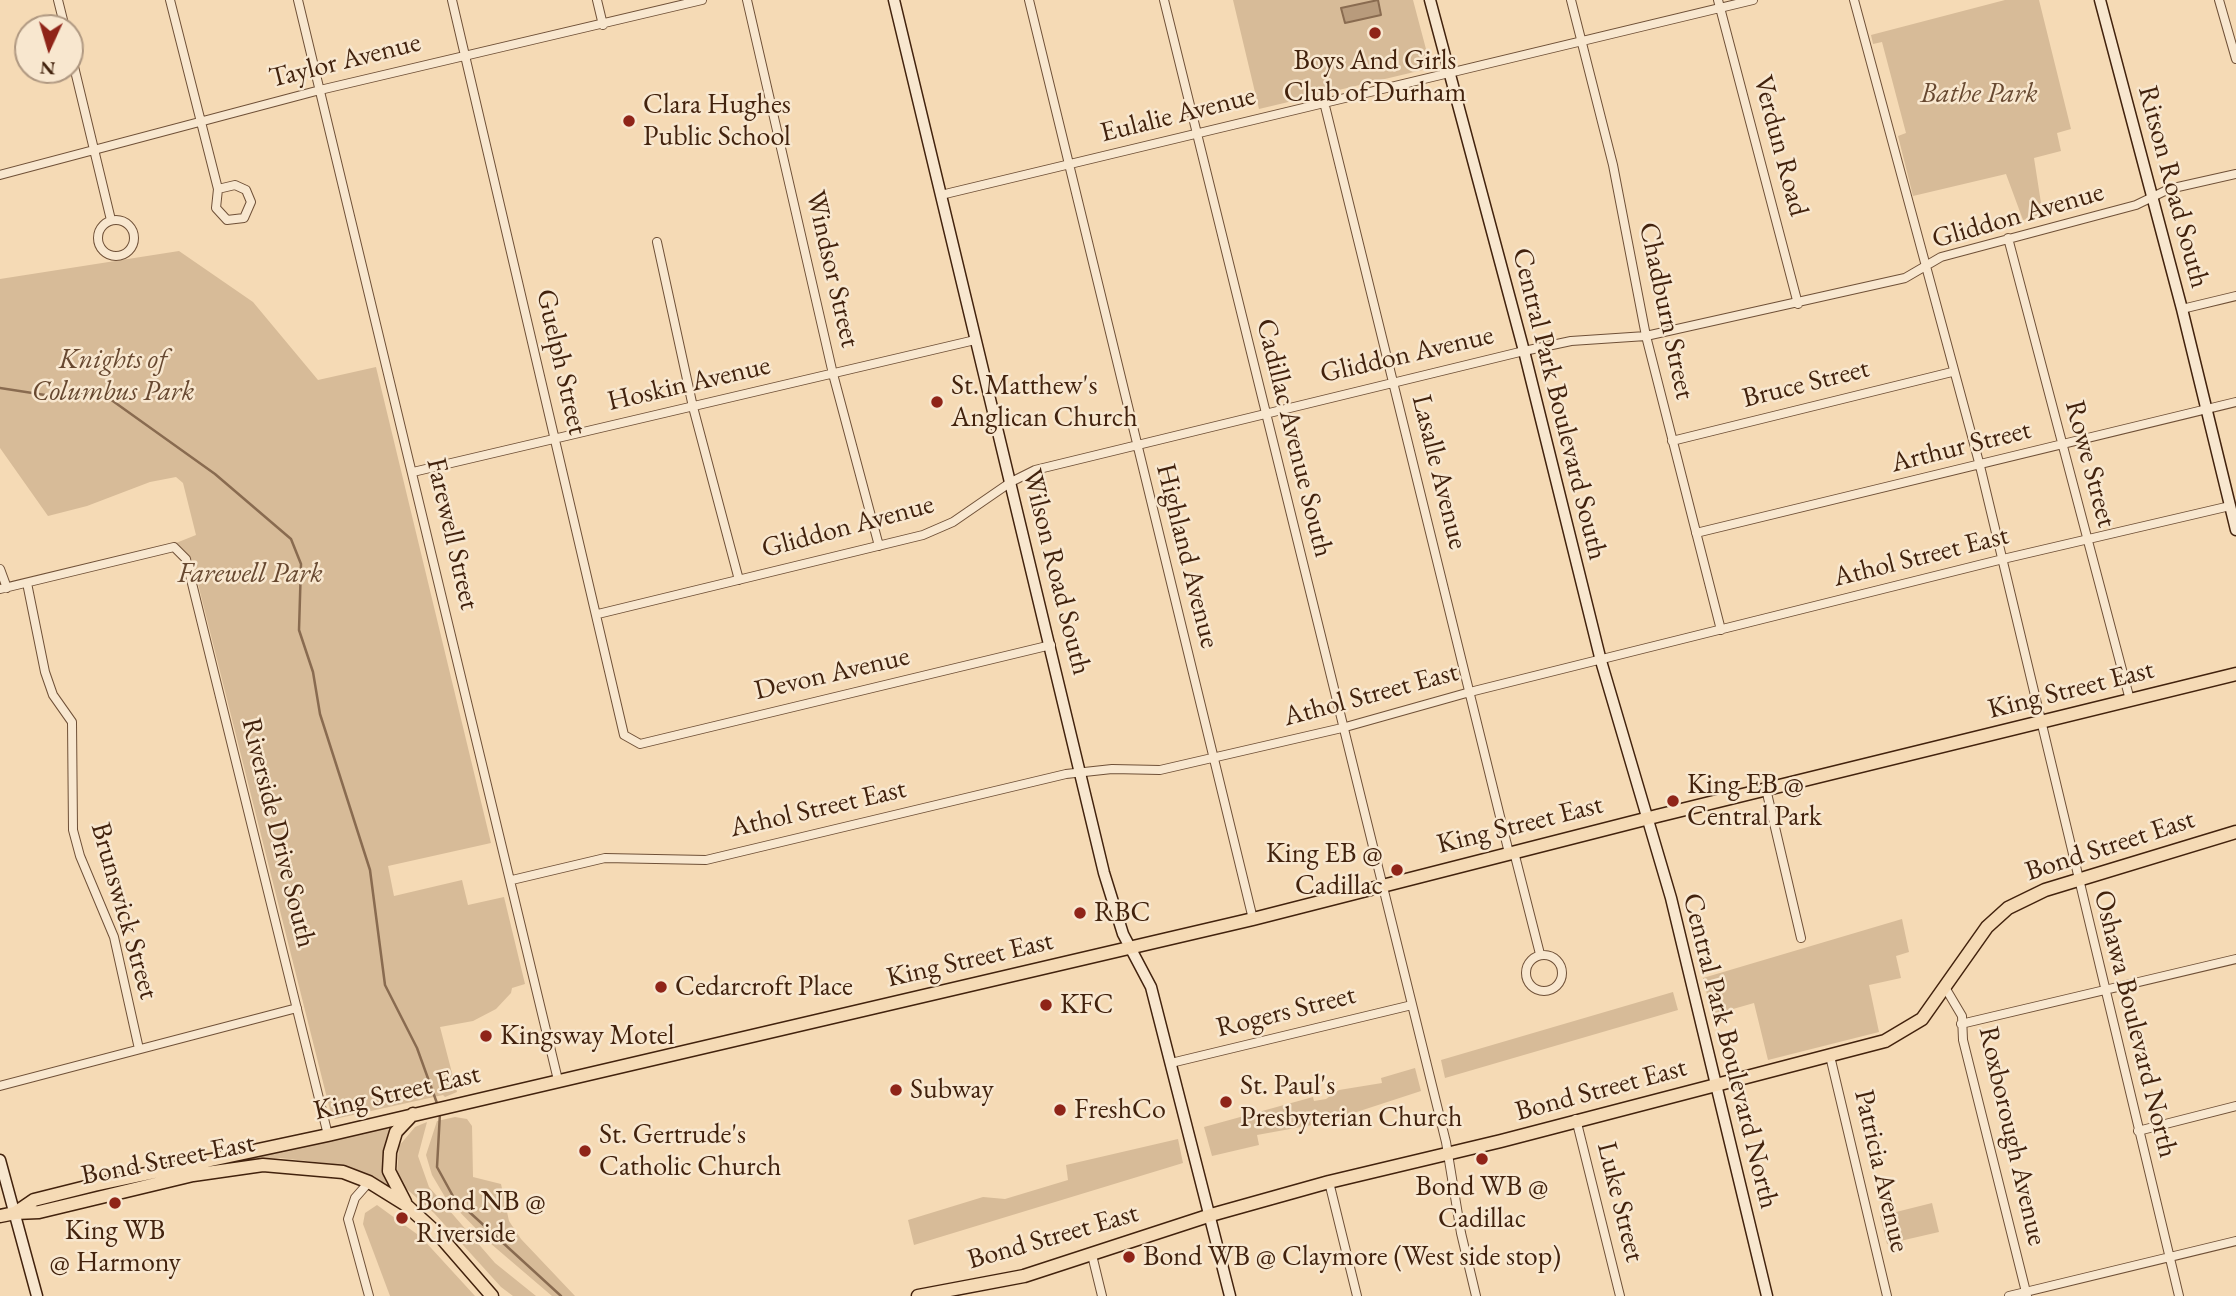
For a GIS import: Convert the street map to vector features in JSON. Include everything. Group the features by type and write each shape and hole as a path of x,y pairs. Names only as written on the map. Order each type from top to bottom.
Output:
{"main road":[{"name":"Wilson Road South","path":"894,0 975,340 1012,482 1107,887 1130,948 1151,987 1230,1296"},
{"name":"Central Park Boulevard South","path":"1430,0 1524,351 1601,661 1646,819"},
{"name":"Ritson Road South","path":"2100,0 2233,505 2236,530"},
{"name":"King Street East","path":"0,1216 15,1213 34,1200 94,1185 328,1135 1253,919 2236,674"},
{"name":"Central Park Boulevard North","path":"1646,819 1671,898 1767,1296"},
{"name":"Bond Street East","path":"918,1296 984,1290 1211,1215 1329,1182 1830,1056 1900,1035 1922,1019 1946,989 1987,927 2023,898 2236,832"},
{"path":"406,1205 388,1171 390,1152 396,1132 419,1112"},
{"path":"0,1160 37,1296"},
{"name":"Bond Street East","path":"15,1213 39,1212 193,1175 263,1165 322,1169 369,1182 406,1205 439,1235 492,1296"}],"street":[{"path":"170,0 218,189 215,203 219,213 233,221 244,218 251,202 246,190 235,185 218,189"},
{"name":"Farewell Street","path":"299,0 558,1080"},
{"name":"Guelph Street","path":"452,0 598,614 624,735"},
{"path":"597,0 603,25"},
{"name":"Taylor Avenue","path":"0,175 199,120 702,0"},
{"name":"Windsor Street","path":"747,0 833,373 879,546"},
{"name":"Highland Avenue","path":"1029,0 1253,919"},
{"name":"Cadillac Avenue South","path":"1164,0 1412,1005 1447,1154 1476,1296"},
{"name":"Chadburn Street","path":"1571,0 1613,165 1646,336 1721,630"},
{"name":"Eulalie Avenue","path":"941,195 1324,102 1449,75 1719,4 1753,0"},
{"name":"Oshawa Boulevard North","path":"1854,0 1952,372 1980,466 2042,722 2077,881 2179,1296"},
{"path":"2219,0 2232,33 2236,60"},
{"name":"Verdun Road","path":"1719,4 1798,304"},
{"path":"78,84 111,220"},
{"name":"Lasalle Avenue","path":"1324,102 1470,692 1540,954"},
{"name":"Gliddon Avenue","path":"598,614 939,529 1035,470 1264,412 1524,351 1571,341 1646,336 1905,278 1941,257 2136,205 2169,189 2236,174"},
{"path":"111,220 128,225 134,234 132,246 123,254 107,253 100,244 99,233 111,220"},
{"name":"Rowe Street","path":"2008,238 2130,701"},
{"path":"657,242 693,407 739,580"},
{"path":"2182,309 2236,296"},
{"name":"Hoskin Avenue","path":"413,472 975,340"},
{"name":"Bruce Street","path":"1672,441 1952,372"},
{"name":"Arthur Street","path":"1696,533 2236,402"},
{"name":"Athol Street East","path":"512,880 605,858 706,860 1080,772 1112,769 1148,772 1213,758 1342,728 1470,692 2003,559 2233,505"},
{"name":"Riverside Drive South","path":"27,583 174,547 186,559 328,1135"},
{"path":"0,569 3,588 27,583"},
{"name":"Brunswick Street","path":"27,583 45,671 53,695 72,722 73,830 80,856 114,937 139,1049"},
{"name":"Devon Avenue","path":"624,735 640,744 1051,645"},
{"path":"1766,789 1801,938"},
{"path":"1540,954 1551,957 1561,967 1559,984 1548,991 1537,990 1527,980 1527,967 1540,954"},
{"path":"1961,1024 2236,959"},
{"name":"Roxborough Avenue","path":"1946,989 1960,1010 1961,1024 2026,1294"},
{"name":"Rogers Street","path":"1171,1063 1412,1005"},
{"path":"0,1086 297,1008"},
{"name":"Patricia Avenue","path":"1830,1056 1887,1296"},
{"path":"2138,1131 2236,1106"},
{"name":"Luke Street","path":"1576,1119 1620,1296"},
{"path":"369,1182 355,1198 348,1219 369,1296"},
{"path":"1329,1182 1357,1296"},
{"path":"2009,1296 2236,1241"},
{"path":"1092,1255 1102,1296"}],"green space":[{"path":"1233,0 1413,0 1431,68 1259,109"},
{"name":"Bathe Park","path":"2005,0 2039,0 2071,129 2057,133 2061,151 2034,158 2043,216 2023,220 2006,174 1913,196 1898,136 1906,133 1882,42 1873,44 1871,35"},
{"name":"Knights of Columbus Park","path":"179,251 253,302 318,380 376,367 491,843 388,866 394,896 462,880 468,905 504,897 525,984 512,988 511,993 496,1009 473,1021 440,1027 457,1092 445,1097 443,1095 335,1119 331,1114 192,560 176,543 196,535 183,483 176,477 150,482 87,506 48,516 0,448 0,279"},
{"path":"1902,919 1909,952 1896,956 1901,978 1869,985 1879,1032 1768,1060 1754,1003 1712,1015 1703,978"},
{"path":"1673,992 1678,1010 1445,1078 1441,1060"},
{"path":"1415,1068 1421,1091 1323,1123 1257,1135 1259,1145 1212,1156 1204,1127 1313,1097 1314,1101 1326,1099 1339,1090 1382,1083 1381,1078"},
{"path":"455,1117 467,1119 472,1126 473,1177 501,1184 509,1221 521,1239 575,1296 552,1296 490,1243 445,1197 432,1175 426,1155 437,1121"},
{"path":"427,1122 418,1156 429,1187 495,1263 536,1296 513,1296 501,1287 434,1213 401,1184 397,1173 399,1146 415,1127"},
{"path":"386,1128 392,1132 383,1154 382,1172 389,1186 333,1164 280,1158 252,1161 251,1158"},
{"path":"1178,1139 1183,1163 914,1245 908,1220 983,1197 1005,1199 1068,1180 1066,1165"},
{"path":"1932,1203 1939,1232 1887,1244 1880,1216"},
{"path":"377,1205 421,1237 475,1296 390,1296 363,1224 365,1213"}],"shaded area":[{"path":"1378,0 1381,15 1345,23 1341,8"}],"waterway":[{"path":"0,388 71,399 82,394 95,394 110,399 215,474 291,539 301,564 299,630 313,672 320,714 370,870 385,985 417,1048 438,1106"},
{"path":"440,1113 437,1167 454,1198 561,1296"}],"place":[{"name":"Boys And Girls Club of Durham","path":"1375,33"},
{"name":"Clara Hughes Public School","path":"629,121"},
{"name":"St. Matthew's Anglican Church","path":"937,402"},
{"name":"King EB @ Central Park","path":"1673,801"},
{"name":"King EB @ Cadillac","path":"1397,870"},
{"name":"RBC","path":"1080,913"},
{"name":"Cedarcroft Place","path":"661,987"},
{"name":"KFC","path":"1046,1005"},
{"name":"Kingsway Motel","path":"486,1036"},
{"name":"Subway","path":"896,1090"},
{"name":"St. Paul's Presbyterian Church","path":"1226,1102"},
{"name":"FreshCo","path":"1060,1110"},
{"name":"St. Gertrude's Catholic Church","path":"585,1151"},
{"name":"Bond WB @ Cadillac","path":"1482,1159"},
{"name":"King WB @ Harmony","path":"115,1203"},
{"name":"Bond NB @ Riverside","path":"402,1218"},
{"name":"Bond WB @ Claymore (West side stop)","path":"1129,1257"}],"park label":[{"name":"Farewell Park","path":"250,574"}]}
